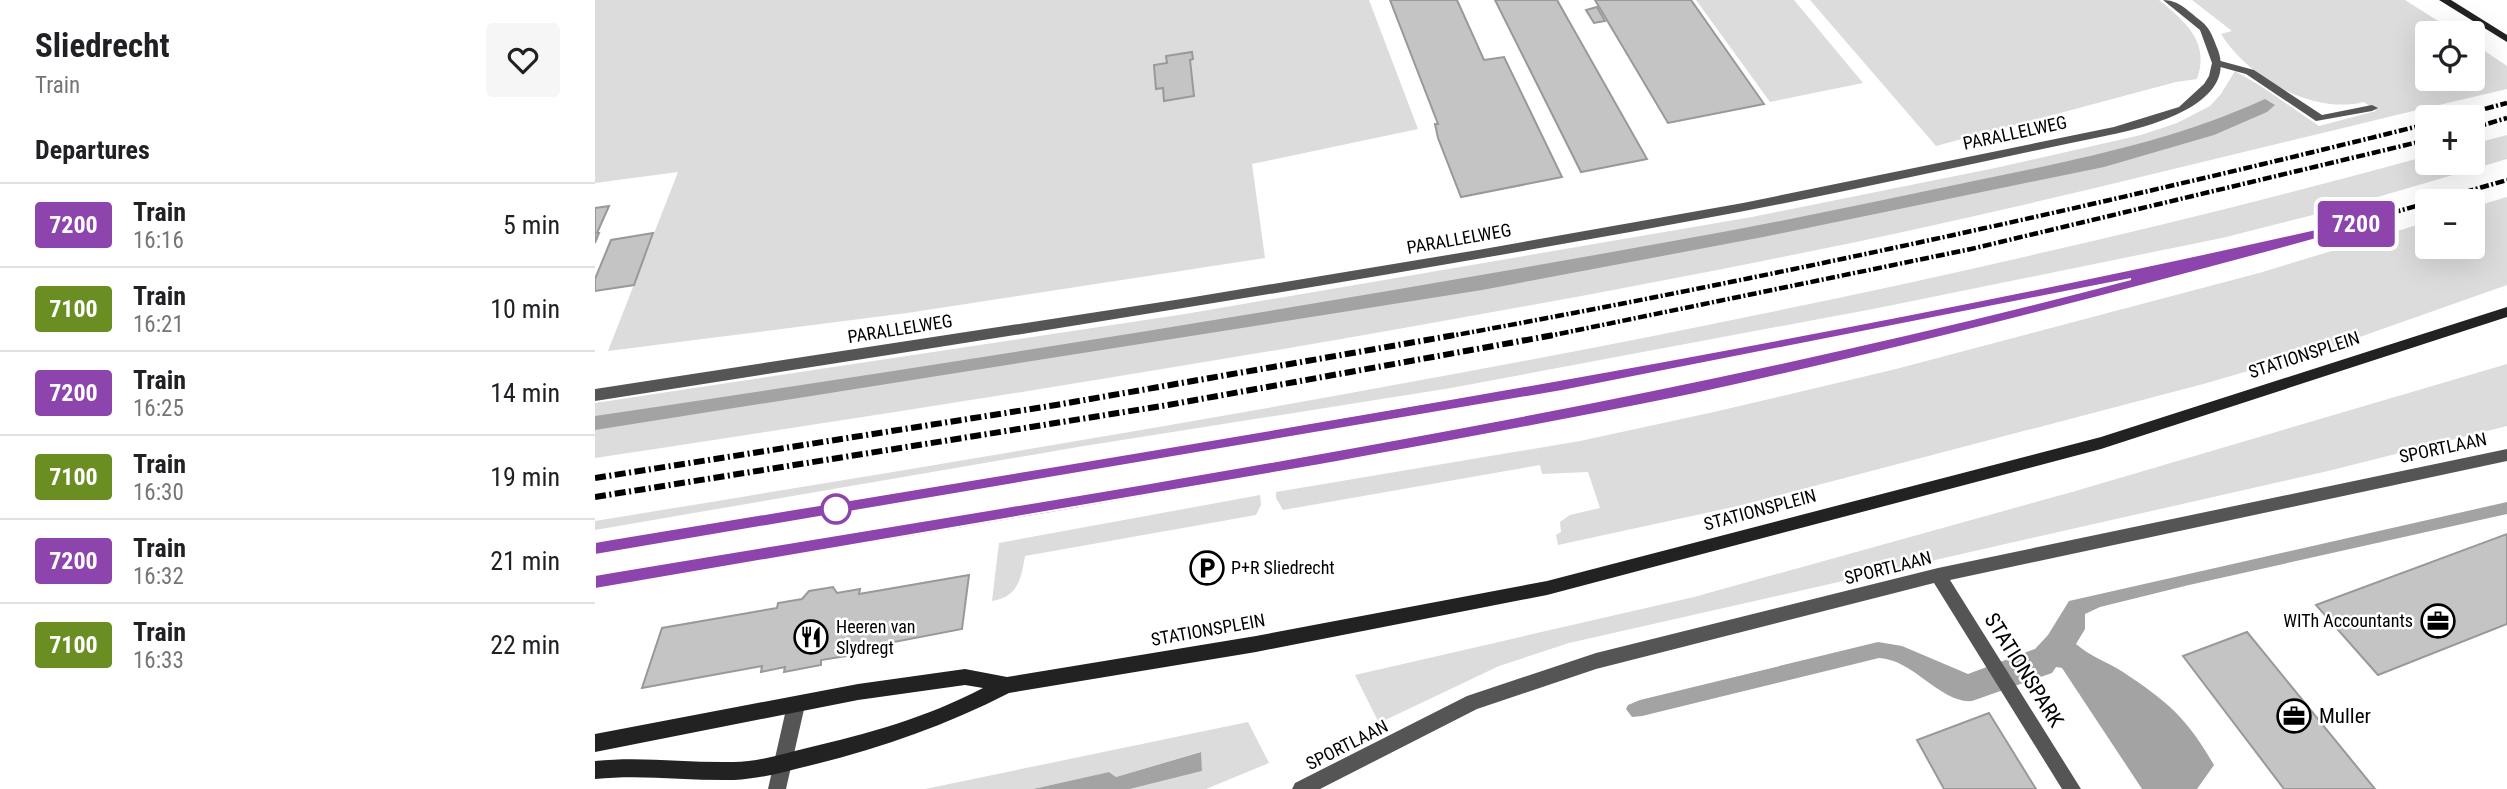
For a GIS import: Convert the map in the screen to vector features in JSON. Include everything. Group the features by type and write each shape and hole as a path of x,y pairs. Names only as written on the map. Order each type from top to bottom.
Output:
{"main road":[{"path":"2444,0 2507,39"},
{"name":"STATIONSPLEIN","path":"595,771 621,767 736,771 783,763 845,748 917,725 966,706 1007,685 1256,644 1547,588 2101,443 2507,312"},
{"name":"STATIONSPLEIN","path":"595,743 859,692 965,677 1007,685"}],"street":[{"path":"2168,0 2205,29 2217,63 2250,72 2320,119 2372,108"},
{"name":"PARALLELWEG","path":"595,395 1202,301 1730,209 1835,188 2116,130 2160,117 2183,109 2197,98 2209,86 2217,63"},
{"name":"SPORTLAAN","path":"1301,789 1473,702 1596,661 1938,575 2507,454"},
{"name":"STATIONSPARK","path":"1938,575 2072,789"},
{"path":"777,789 796,705"}],"shaded area":[{"path":"595,0 1369,0 1418,129 1252,164 1265,258 907,313 608,351 678,172 595,183"},
{"path":"1696,0 1794,0 1863,83 1770,102"},
{"path":"1810,0 2159,0 2178,16 2193,34 2198,44 2200,66 2197,79 2176,82 1936,146"},
{"path":"2192,0 2405,0 2438,21 2415,21 2415,91 2485,91 2485,51 2507,66 2507,89 2440,105 2415,105 2415,111 1964,218 1634,286 1190,365 595,458 595,403 1185,314 1752,217 2000,167 2141,135 2177,123 2210,106 2235,71 2319,126 2376,111 2364,102 2344,105 2324,103 2283,89 2247,65 2233,50 2221,34 2232,31"},
{"path":"2265,99 2275,105 2267,112 2214,135 2104,167 1763,237 1482,290 595,430 595,416 1276,310 1791,219 2120,149 2193,127"},
{"path":"2507,135 2507,159 2485,165 2485,141"},
{"path":"2415,159 2415,175 2453,175 2337,209 2222,238 1878,308 1451,388 1078,447 595,530 595,521 1056,445 1516,362 1745,317 2201,215"},
{"path":"2507,197 2507,285 2337,345 2207,383 1738,506 1558,545 1556,535 1561,532 1560,522 1570,515 1600,508 1588,472 1542,474 1540,465 1283,510 1276,498 1276,492 1580,441 1896,369 2259,273 2415,226 2415,259 2485,259 2485,203"},
{"path":"2507,364 2507,426 2328,471 1569,643 1499,666 1379,723 1355,675 1694,597 2072,492"},
{"path":"1260,495 1261,505 1256,515 1025,556 1017,586 1008,596 992,601 999,543"},
{"path":"2507,502 2507,514 2189,585 2100,607 2085,614 2085,629 2076,644 2123,672 2164,702 2185,723 2204,749 2214,765 2197,789 2142,789 2062,668 2056,667 2052,673 1972,701 1949,696 1904,666 1879,658 1642,716 1632,717 1626,709 1628,705 1640,700 1878,642 1902,646 1968,674 2035,649 2048,635 2069,601"},
{"path":"1248,722 1269,763 1206,789 1130,789 1202,771 1200,752 1116,777 1109,772 1033,789 925,789"},
{"path":"1201,752 1202,771 1130,789 1033,789 1109,772 1116,777"}],"building":[{"path":"1390,0 1457,0 1484,60 1504,57 1562,177 1461,197 1438,138 1435,124 1438,124"},
{"path":"1495,0 1557,0 1647,159 1581,172"},
{"path":"1595,0 1691,0 1764,104 1668,123"},
{"path":"1597,7 1605,21 1594,23 1586,10"},
{"path":"1192,52 1193,59 1190,60 1194,96 1164,101 1163,88 1156,89 1154,65 1167,63 1166,56"},
{"path":"609,206 597,233 595,243 595,208"},
{"path":"653,233 634,285 595,291 595,279 611,240"},
{"path":"2507,534 2507,624 2378,675 2316,605"},
{"path":"969,575 962,629 847,651 846,656 821,660 821,665 784,672 785,667 761,672 762,666 642,688 662,628 777,608 778,603 802,599 809,591 833,587 837,593 860,589 859,594"},
{"path":"2247,632 2375,789 2284,789 2183,656"},
{"path":"1989,713 2036,789 1944,789 1917,740"}],"railway":[{"path":"2485,109 2507,103"},
{"path":"2485,124 2507,118"},
{"path":"1445,337 1692,290 1938,238 2415,127"},
{"path":"1552,335 1971,249 2415,143"},
{"path":"2476,189 2507,180"},
{"path":"1928,337 2152,280 2415,206"},
{"path":"1815,337 2131,275"},
{"path":"595,478 1056,405 1455,335"},
{"path":"595,497 1168,405 1552,335"},
{"path":"1544,337 1552,335"},
{"path":"595,549 1562,386 1824,335"},
{"path":"595,582 1099,499 1435,440 1769,373 1935,335"}],"train":[{"name":"7200","path":"595,549 1562,386 2158,270 2360,223 1875,348 1545,419 595,582"}],"place":[{"name":"P+R Sliedrecht","path":"1207,568"},
{"name":"WITh Accountants","path":"2438,621"},
{"name":"Heeren van Slydregt","path":"811,637"},
{"name":"Muller","path":"2294,716"}]}
